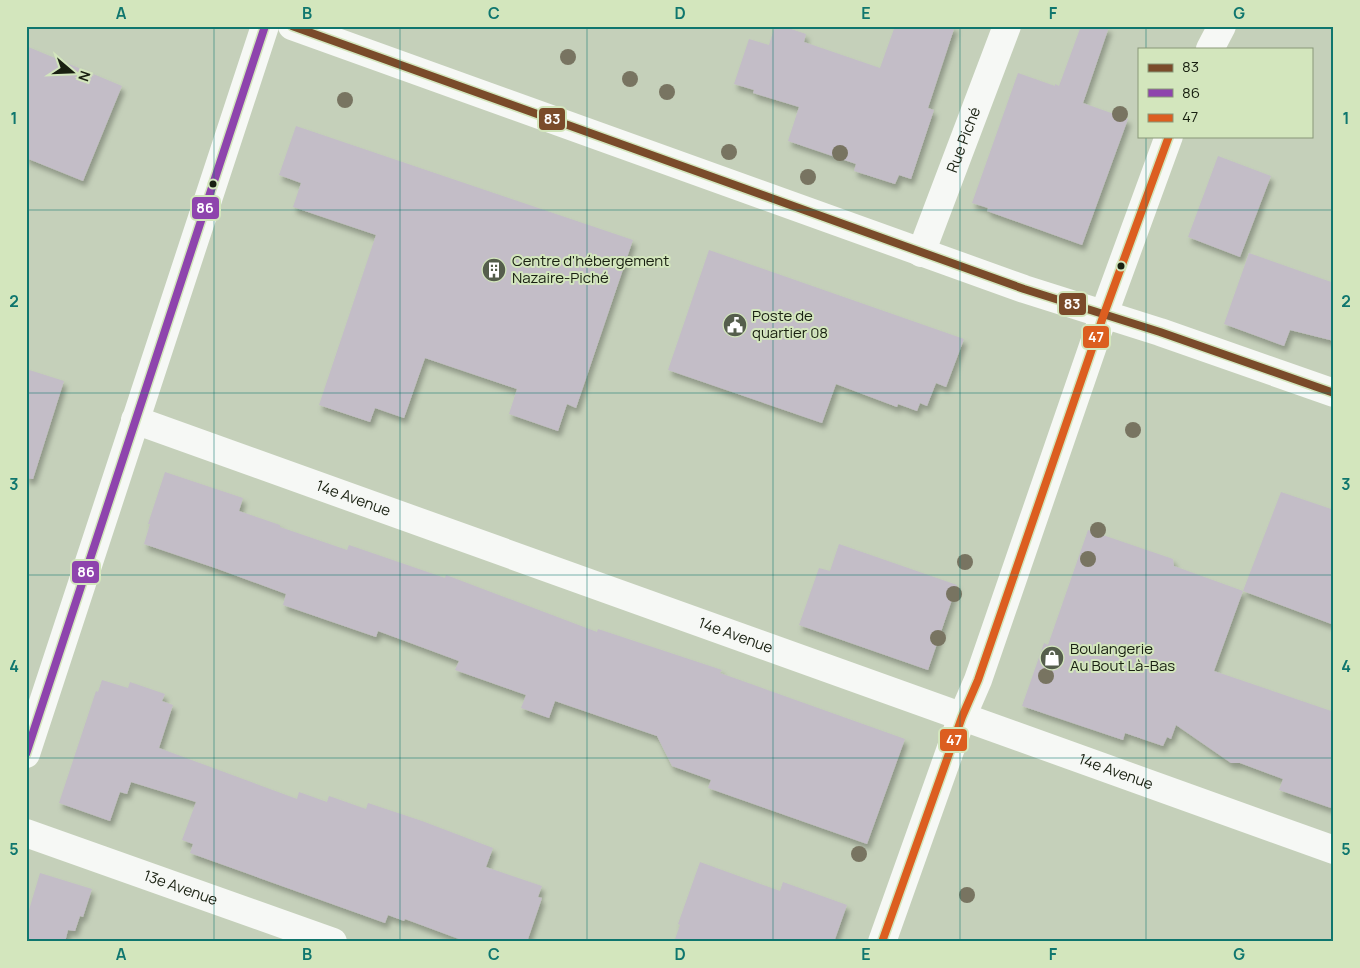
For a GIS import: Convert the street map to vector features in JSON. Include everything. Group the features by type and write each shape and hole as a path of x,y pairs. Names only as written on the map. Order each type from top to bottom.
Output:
{"street":[{"path":"26,754 265,26"},
{"path":"292,26 921,253 1334,393"},
{"name":"Rue Piché","path":"921,253 1007,26"},
{"path":"1211,48 1222,26"},
{"path":"882,942 962,717 978,680 1104,314 1169,138"},
{"name":"14e Avenue","path":"135,420 1334,850"},
{"name":"13e Avenue","path":"26,833 334,942"}],"building":[{"path":"775,26 782,26 806,34 804,42 880,68 895,26 955,26 928,108 934,110 911,179 899,175 895,184 854,171 856,164 788,141 799,107 753,93 754,90 734,84 749,39 769,45"},
{"path":"1081,26 1109,27 1083,103 1128,119 1082,245 987,211 988,208 972,203 1018,73 1059,86"},
{"path":"26,46 122,86 83,181 26,158"},
{"name":"Centre d'hébergement Nazaire-Piché","path":"296,126 633,240 576,408 567,404 558,431 509,414 517,389 425,358 404,418 375,408 370,422 319,405 376,235 293,207 301,183 279,175"},
{"path":"1218,156 1271,176 1240,257 1188,237"},
{"path":"709,250 964,339 946,387 936,383 927,406 920,403 917,411 898,404 897,407 836,384 822,423 668,370"},
{"path":"1249,253 1334,283 1334,341 1290,330 1284,346 1224,324"},
{"path":"26,369 64,381 33,479 26,478"},
{"path":"165,472 243,498 239,511 280,525 280,527 347,550 349,545 445,578 446,575 597,632 598,629 722,670 720,673 905,739 867,844 708,788 711,780 672,766 657,736 555,701 549,718 521,708 526,695 455,670 459,661 378,631 376,637 283,605 286,594 144,544 150,524 148,524"},
{"path":"1281,492 1334,510 1334,625 1243,591"},
{"path":"1088,530 1173,559 1174,566 1243,591 1214,671 1334,712 1334,809 1279,790 1283,779 1240,763 1231,763 1176,725 1171,739 1167,737 1163,746 1125,733 1123,740 1022,706 1044,643 1048,645"},
{"path":"839,544 957,585 928,670 799,625 819,568 830,571"},
{"path":"102,680 128,688 130,682 165,694 162,701 173,705 159,748 297,799 299,792 327,802 329,796 366,809 368,803 493,848 486,867 542,886 538,897 542,898 527,942 467,942 405,919 404,921 388,915 385,923 190,853 193,844 182,840 196,802 131,782 127,794 120,792 110,821 59,803 96,691 98,692"},
{"path":"700,862 780,891 783,882 847,905 834,942 674,942 680,925 678,924"},
{"path":"40,873 92,889 83,917 80,916 75,931 68,930 65,942 26,942 26,920"}],"transit line":[{"name":"86","path":"26,754 265,26"},
{"name":"83","path":"292,26 1024,289 1160,332 1334,393"},
{"name":"47","path":"882,942 962,717 978,680 1104,314 1168,138"}],"place":[{"name":"Centre d'hébergement Nazaire-Piché","path":"494,270"},
{"name":"Poste de quartier 08","path":"735,325"},
{"name":"Boulangerie Au Bout Là-Bas","path":"1052,658"}]}
